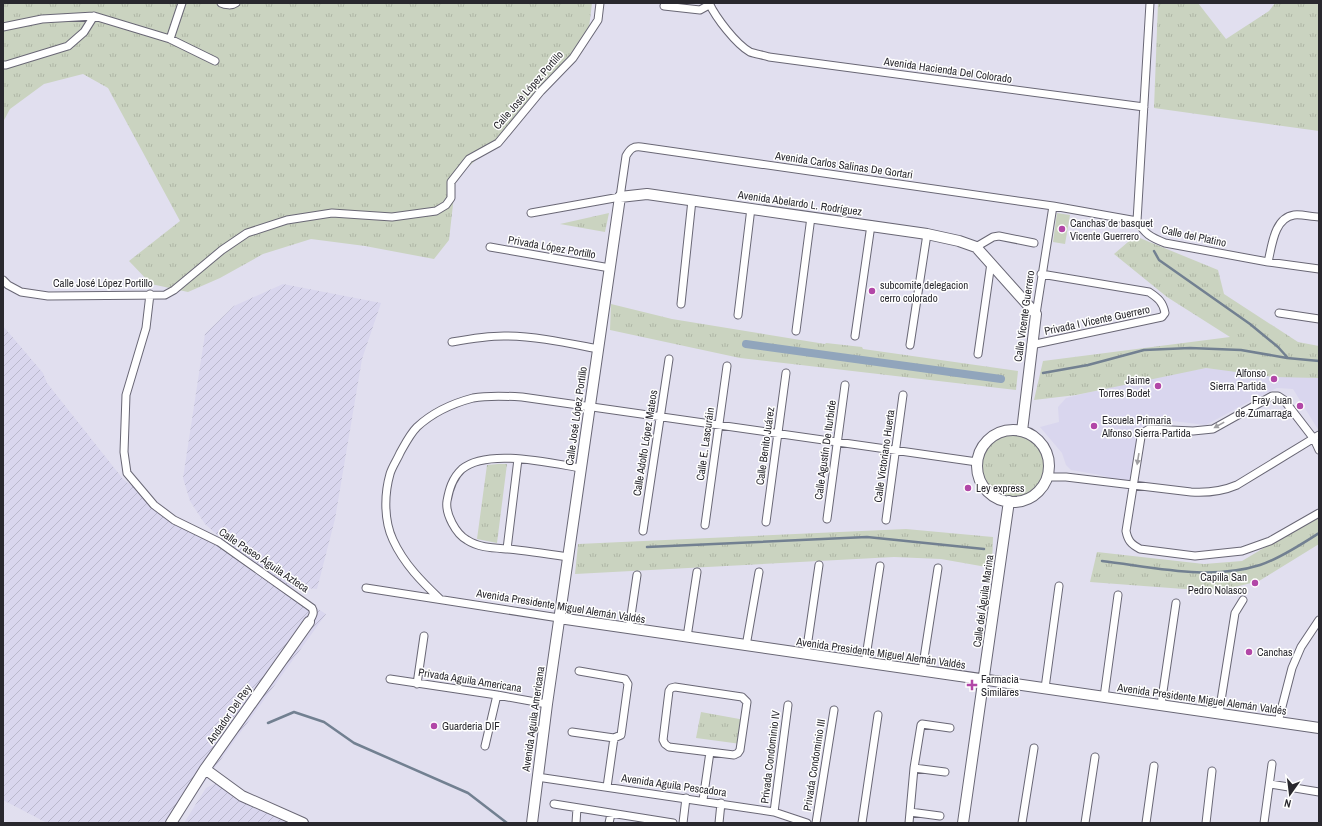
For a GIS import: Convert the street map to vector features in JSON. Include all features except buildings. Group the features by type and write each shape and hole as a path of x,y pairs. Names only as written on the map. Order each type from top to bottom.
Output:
{"street":[{"path":"170,39 182,3"},
{"path":"221,3 230,5 236,3"},
{"name":"Calle José López Portillo","path":"3,280 8,285 21,292 48,296 164,295 174,290 222,250 247,233 287,220 332,213 392,217 436,211 446,205 451,198 451,182 469,159 498,143 541,91 573,58 598,20 600,3"},
{"path":"1053,206 1137,221 1142,163 1150,3"},
{"path":"664,6 700,10 709,4"},
{"name":"Avenida Hacienda Del Colorado","path":"709,4 736,40 750,52 769,57 1144,107"},
{"path":"3,65 68,46 84,32 94,16"},
{"path":"3,27 42,19 94,16 170,39 215,61"},
{"name":"Avenida Carlos Salinas De Gortari","path":"632,148 641,147 1053,206"},
{"name":"Calle José López Portillo","path":"559,618 626,156 628,151 632,148"},
{"name":"Avenida Abelardo L. Rodríguez","path":"620,197 647,194 871,225 959,240 976,247 1036,314"},
{"path":"531,213 620,197"},
{"path":"681,304 692,200"},
{"name":"Calle Vicente Guerrero","path":"1022,431 1031,345 1041,274 1053,206"},
{"path":"738,315 751,208"},
{"path":"1268,262 1277,230 1281,223 1294,215 1319,217"},
{"path":"796,331 811,217"},
{"name":"Calle del Platino","path":"1137,221 1144,232 1165,243 1268,262 1319,268"},
{"path":"855,336 871,225"},
{"path":"910,345 927,234"},
{"path":"976,247 993,236 1034,243"},
{"name":"Privada López Portillo","path":"490,247 610,268"},
{"path":"978,354 991,263"},
{"name":"Privada I Vicente Guerrero","path":"1031,345 1162,317 1165,313 1164,307 1159,298 1149,292 1041,274"},
{"name":"Calle Paseo Águila Azteca","path":"150,294 146,328 126,395 124,452 127,473 154,505 174,520 219,542 312,608 314,614 309,622"},
{"path":"1279,313 1319,319"},
{"path":"452,342 485,336 522,336 567,342 598,349"},
{"name":"Calle Adolfo López Mateos","path":"643,531 669,359"},
{"name":"Calle E. Lascuráin","path":"705,525 727,366"},
{"name":"Calle Benito Juárez","path":"766,522 786,373"},
{"name":"Calle Agustín De Iturbide","path":"827,518 845,385"},
{"name":"Calle Victoriano Huerta","path":"886,520 903,395"},
{"path":"440,599 408,566 393,540 388,525 386,500 390,474 404,444 416,428 443,409 474,398 496,396 522,397 978,462"},
{"path":"1319,450 1316,437 1284,400 1278,396 1272,396 1213,429 1193,431 1149,429 1144,432 1141,437 1126,531 1127,539 1132,545 1140,549 1195,556 1242,551 1270,541 1319,513"},
{"path":"1012,430 1022,431 1031,434 1039,440 1045,448 1049,458 1050,468 1048,478 1037,494 1019,502 1009,502 992,495 985,488 980,480 978,462 980,452 992,436 1012,430"},
{"path":"1048,478 1066,477 1133,486 1204,493 1228,489 1237,485 1316,437"},
{"path":"568,557 484,547 466,540 452,525 446,505 450,485 462,469 479,461 498,458 518,459 581,468"},
{"path":"507,549 518,459"},
{"name":"Calle del Águila Marina","path":"963,823 1009,502"},
{"path":"806,654 819,565"},
{"path":"865,663 880,566"},
{"path":"922,671 938,568"},
{"path":"687,637 697,572"},
{"path":"746,646 759,572"},
{"path":"629,629 637,575"},
{"path":"1045,688 1059,586"},
{"name":"Avenida Presidente Miguel Alemán Valdés","path":"366,588 629,629 1319,728"},
{"path":"1104,697 1118,595"},
{"path":"1219,713 1235,613 1243,600"},
{"path":"1161,705 1176,603"},
{"name":"Avenida Aguila Americana","path":"532,823 546,704 559,618"},
{"path":"1278,722 1292,668 1301,647 1319,620"},
{"name":"Andador Del Rey","path":"171,823 205,768 309,622"},
{"path":"417,684 424,636"},
{"path":"572,732 614,738 621,735 628,684 625,679 579,671"},
{"name":"Privada Aguila Americana","path":"390,680 497,695 546,704"},
{"path":"675,687 742,696 746,699 740,750 738,753 734,755 710,752 669,747 665,744 663,740 669,691 671,688 675,687"},
{"path":"485,746 497,695"},
{"name":"Privada Condominio IV","path":"774,812 788,705"},
{"name":"Privada Condominio III","path":"816,823 834,710"},
{"path":"862,823 878,716"},
{"path":"908,823 914,768 921,725 950,728"},
{"path":"607,787 614,738"},
{"path":"1022,823 1034,748"},
{"path":"703,800 710,752"},
{"path":"1085,823 1095,756"},
{"path":"1264,823 1272,764"},
{"path":"1146,823 1154,766"},
{"path":"205,768 242,796 303,823"},
{"path":"914,768 945,772"},
{"path":"1206,823 1212,771"},
{"name":"Avenida Aguila Pescadora","path":"537,777 703,800 774,812 807,823"},
{"path":"1270,784 1319,792"},
{"path":"683,823 686,798"},
{"path":"719,823 721,803"},
{"path":"554,804 647,821 673,823"},
{"path":"576,823 577,808"},
{"path":"910,812 940,816"},
{"path":"609,823 611,814"}],"shaded area":[{"path":"283,284 381,303 362,359 335,519 317,589 284,586 253,567 205,524 190,501 183,478 205,334 234,306"},
{"path":"3,326 43,373 47,383 123,479 170,516 326,614 175,823 47,823 3,800"},
{"name":"Escuela Primaria Alfonso Sierra Partida","path":"1206,368 1319,377 1319,431 1293,389 1277,388 1206,425 1156,419 1138,431 1129,484 1100,475 1071,470 1066,465 1062,453 1040,427 1059,422 1058,407 1066,398 1142,379"},
{"path":"222,780 249,797 312,823 184,823 206,788"}],"green space":[{"path":"3,3 592,3 588,36 495,143 456,178 449,240 434,259 365,246 311,239 263,254 220,278 188,292 151,284 129,261 180,221 108,88 83,74 44,84 10,109 3,122"},
{"path":"1158,3 1198,3 1226,39 1269,11 1275,3 1319,3 1319,131 1154,108"},
{"path":"609,213 605,232 560,224"},
{"path":"1057,213 1070,215 1065,244 1053,242"},
{"path":"1135,236 1218,270 1224,294 1298,342 1319,346 1319,378 1273,377 1206,368 1076,395 1034,400 1043,361 1230,337 1167,297 1114,254"},
{"path":"611,304 672,319 825,344 862,347 863,349 1018,371 1016,390 740,358 610,330"},
{"path":"1013,434 1031,440 1039,448 1045,466 1039,484 1031,492 1013,498 995,492 987,484 981,466 987,448 995,440"},
{"path":"507,464 497,543 477,539 487,465"},
{"path":"1319,515 1319,544 1259,581 1227,589 1184,589 1090,582 1097,552 1204,564 1242,561"},
{"path":"906,529 993,537 992,568 941,559 894,557 575,574 578,544"},
{"path":"701,712 745,720 741,744 696,738"}],"waterway":[{"path":"1154,251 1159,260 1250,324 1278,347 1287,357"},
{"path":"746,344 1001,379"},
{"path":"1043,373 1088,365 1144,350 1190,348 1241,350 1287,358 1319,361"},
{"path":"1102,561 1181,571 1221,572 1241,570 1275,559 1319,533"},
{"path":"647,547 867,537 984,549"},
{"path":"268,723 294,712 324,722 354,743 468,793 507,823"}],"place":[{"name":"Canchas de basquet Vicente Guerrero","path":"1062,229"},
{"name":"subcomite delegacion cerro colorado","path":"872,291"},
{"name":"Alfonso Sierra Partida","path":"1274,379"},
{"name":"Jaime Torres Bodet","path":"1158,386"},
{"name":"Fray Juan de Zumarraga","path":"1300,406"},
{"name":"Escuela Primaria Alfonso Sierra Partida","path":"1094,426"},
{"name":"Ley express","path":"968,488"},
{"name":"Capilla San Pedro Nolasco","path":"1255,583"},
{"name":"Canchas","path":"1249,652"},
{"name":"Farmacia Similares","path":"972,685"},
{"name":"Guarderia DIF","path":"434,726"}]}
